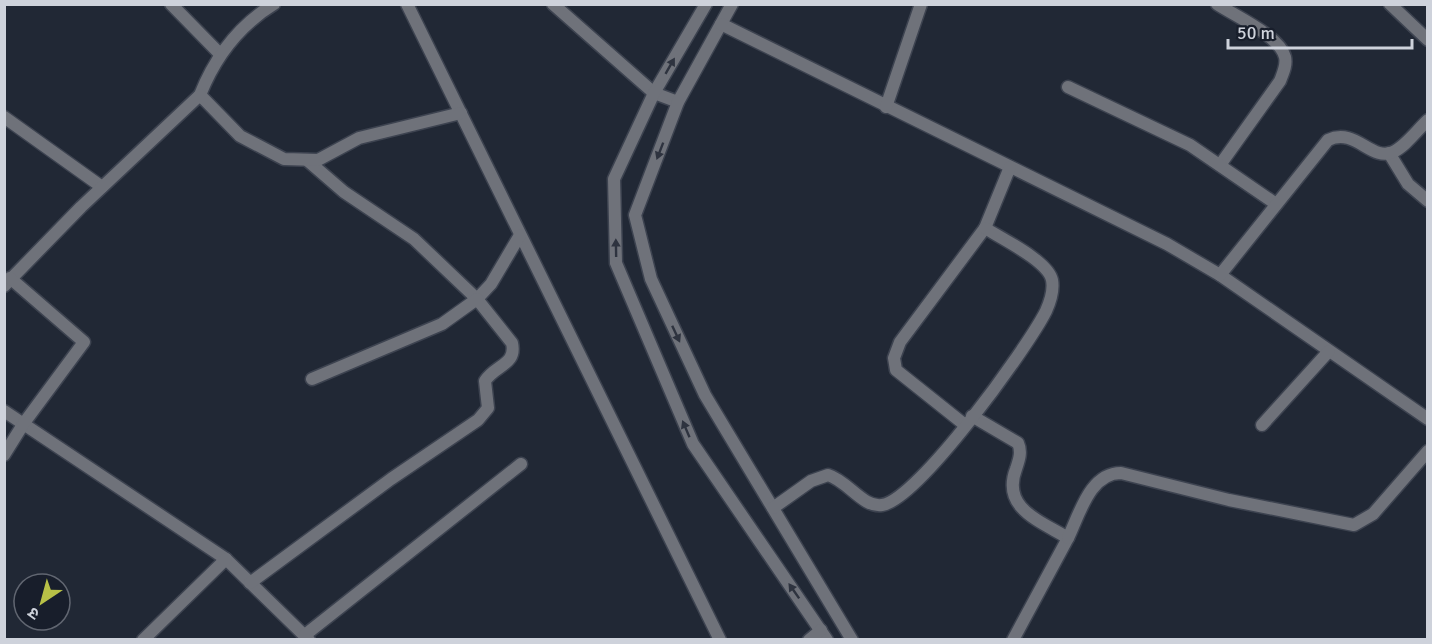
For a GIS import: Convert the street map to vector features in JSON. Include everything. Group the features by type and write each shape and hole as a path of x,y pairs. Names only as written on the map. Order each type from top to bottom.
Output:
{"street":[{"path":"171,4 220,54"},
{"path":"4,455 24,423 84,342 7,282 102,187 200,95 212,66 220,54 238,33 274,4"},
{"path":"407,4 720,639"},
{"path":"553,4 654,93 678,102"},
{"path":"705,4 654,93 614,179 616,263 693,444 824,635 809,639"},
{"path":"732,4 678,102 635,215 651,279 705,395 852,639"},
{"path":"886,107 921,4"},
{"path":"1217,4 1271,37 1281,47 1285,58 1285,69 1280,81 1220,165"},
{"path":"1390,4 1428,40"},
{"path":"721,24 1167,244 1220,275 1428,419"},
{"path":"1068,87 1145,121 1220,165 1276,204"},
{"path":"200,95 240,136 284,159 318,160 359,138 461,112"},
{"path":"4,117 102,187"},
{"path":"1220,275 1321,146 1337,136 1355,139 1375,151 1389,153 1401,147 1428,120"},
{"path":"1389,153 1408,184 1428,201"},
{"path":"250,583 485,413 489,403 485,381 490,374 511,360 514,352 512,343 477,299 414,239 345,192 307,160"},
{"path":"1010,167 985,228 900,342 894,358 896,370 969,421 1018,443 1020,455 1012,479 1012,493 1020,509 1068,538"},
{"path":"773,508 812,481 828,475 845,482 860,498 872,504 882,505 894,501 916,482 969,421 1039,323 1047,309 1052,282 1050,273 1039,262 985,228"},
{"path":"312,379 442,324 477,299 491,284 520,235"},
{"path":"1262,425 1329,351"},
{"path":"4,411 226,559 307,637 520,464"},
{"path":"1013,639 1094,486 1110,473 1121,473 1229,500 1354,525 1373,514 1428,451"},
{"path":"142,639 226,559"}]}
